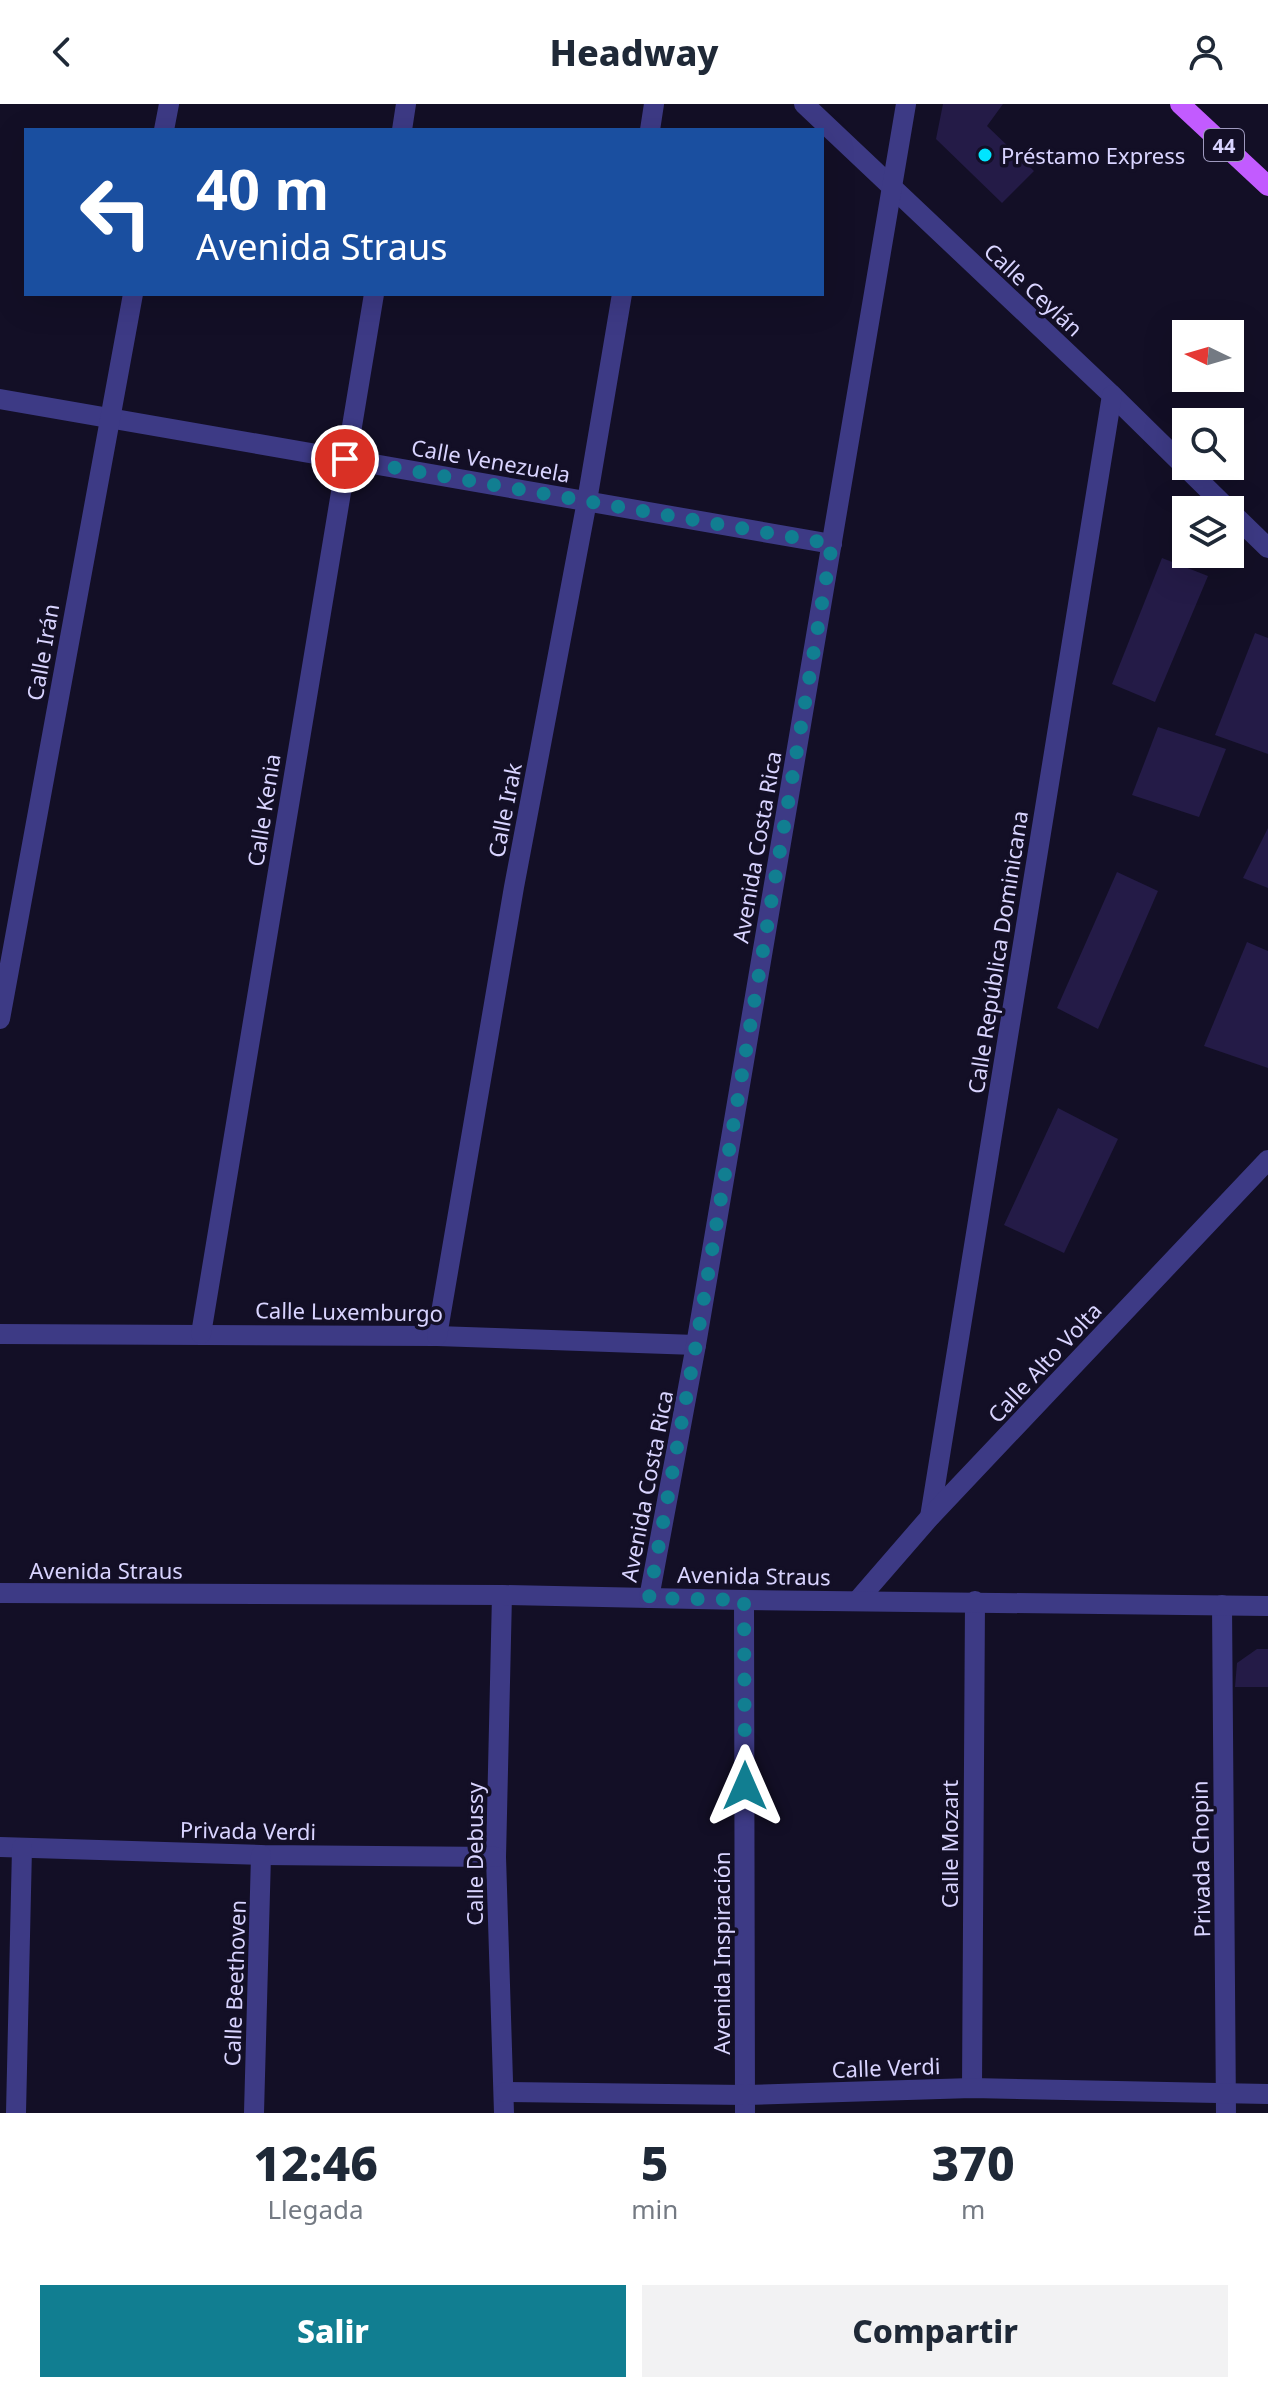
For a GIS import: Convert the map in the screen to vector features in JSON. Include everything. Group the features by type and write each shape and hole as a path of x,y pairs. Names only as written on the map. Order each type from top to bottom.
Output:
{"main road":[{"name":"44","path":"1180,104 1268,186"}],"street":[{"path":"164,128 169,104"},
{"path":"402,128 406,104"},
{"path":"650,128 654,104"},
{"name":"Calle Ceylán","path":"804,104 1216,496"},
{"name":"Avenida Costa Rica","path":"649,1598 696,1345 906,104"},
{"name":"Calle Irán","path":"0,1019 133,296"},
{"name":"Calle Kenia","path":"201,1334 374,296"},
{"name":"Calle Irak","path":"437,1336 514,887 587,501 622,296"},
{"name":"Calle República Dominicana","path":"930,1517 1112,395"},
{"name":"Calle Venezuela","path":"0,399 832,544"},
{"name":"Calle Ceylán","path":"1244,524 1268,548"},
{"name":"Calle Alto Volta","path":"858,1600 930,1517 1268,1160"},
{"name":"Calle Luxemburgo","path":"0,1334 437,1336 696,1345"},
{"name":"Avenida Straus","path":"0,1593 502,1595 1268,1606"},
{"name":"Calle Debussy","path":"502,1595 496,1857 504,2113"},
{"name":"Avenida Inspiración","path":"744,1600 746,2104"},
{"name":"Calle Mozart","path":"972,2088 975,1601"},
{"name":"Privada Chopin","path":"1222,1605 1226,2103"},
{"name":"Privada Verdi","path":"0,1847 261,1855 496,1857"},
{"path":"16,2113 22,1848"},
{"name":"Calle Beethoven","path":"254,2113 261,1855"},
{"name":"Calle Verdi","path":"505,2092 746,2104 972,2088 1226,2103 1268,2094"}],"building":[{"name":"Préstamo Express","path":"943,104 1003,104 987,126 1034,171 1002,203 936,139"},
{"path":"1162,558 1172,562 1172,568 1188,568 1208,576 1155,702 1112,684"},
{"path":"1255,633 1268,638 1268,754 1215,735"},
{"path":"1158,727 1226,749 1199,817 1132,795"},
{"path":"1268,828 1268,888 1243,878"},
{"path":"1117,872 1158,891 1098,1029 1057,1008"},
{"path":"1247,942 1268,951 1268,1068 1204,1046"},
{"path":"1058,1108 1118,1139 1064,1253 1004,1225"},
{"path":"1257,1649 1268,1649 1268,1687 1235,1687 1237,1663"}],"place":[{"name":"Préstamo Express","path":"985,155"}],"route":[{"path":"345,459 832,544 696,1345 649,1598 744,1600 745,1786"}]}
